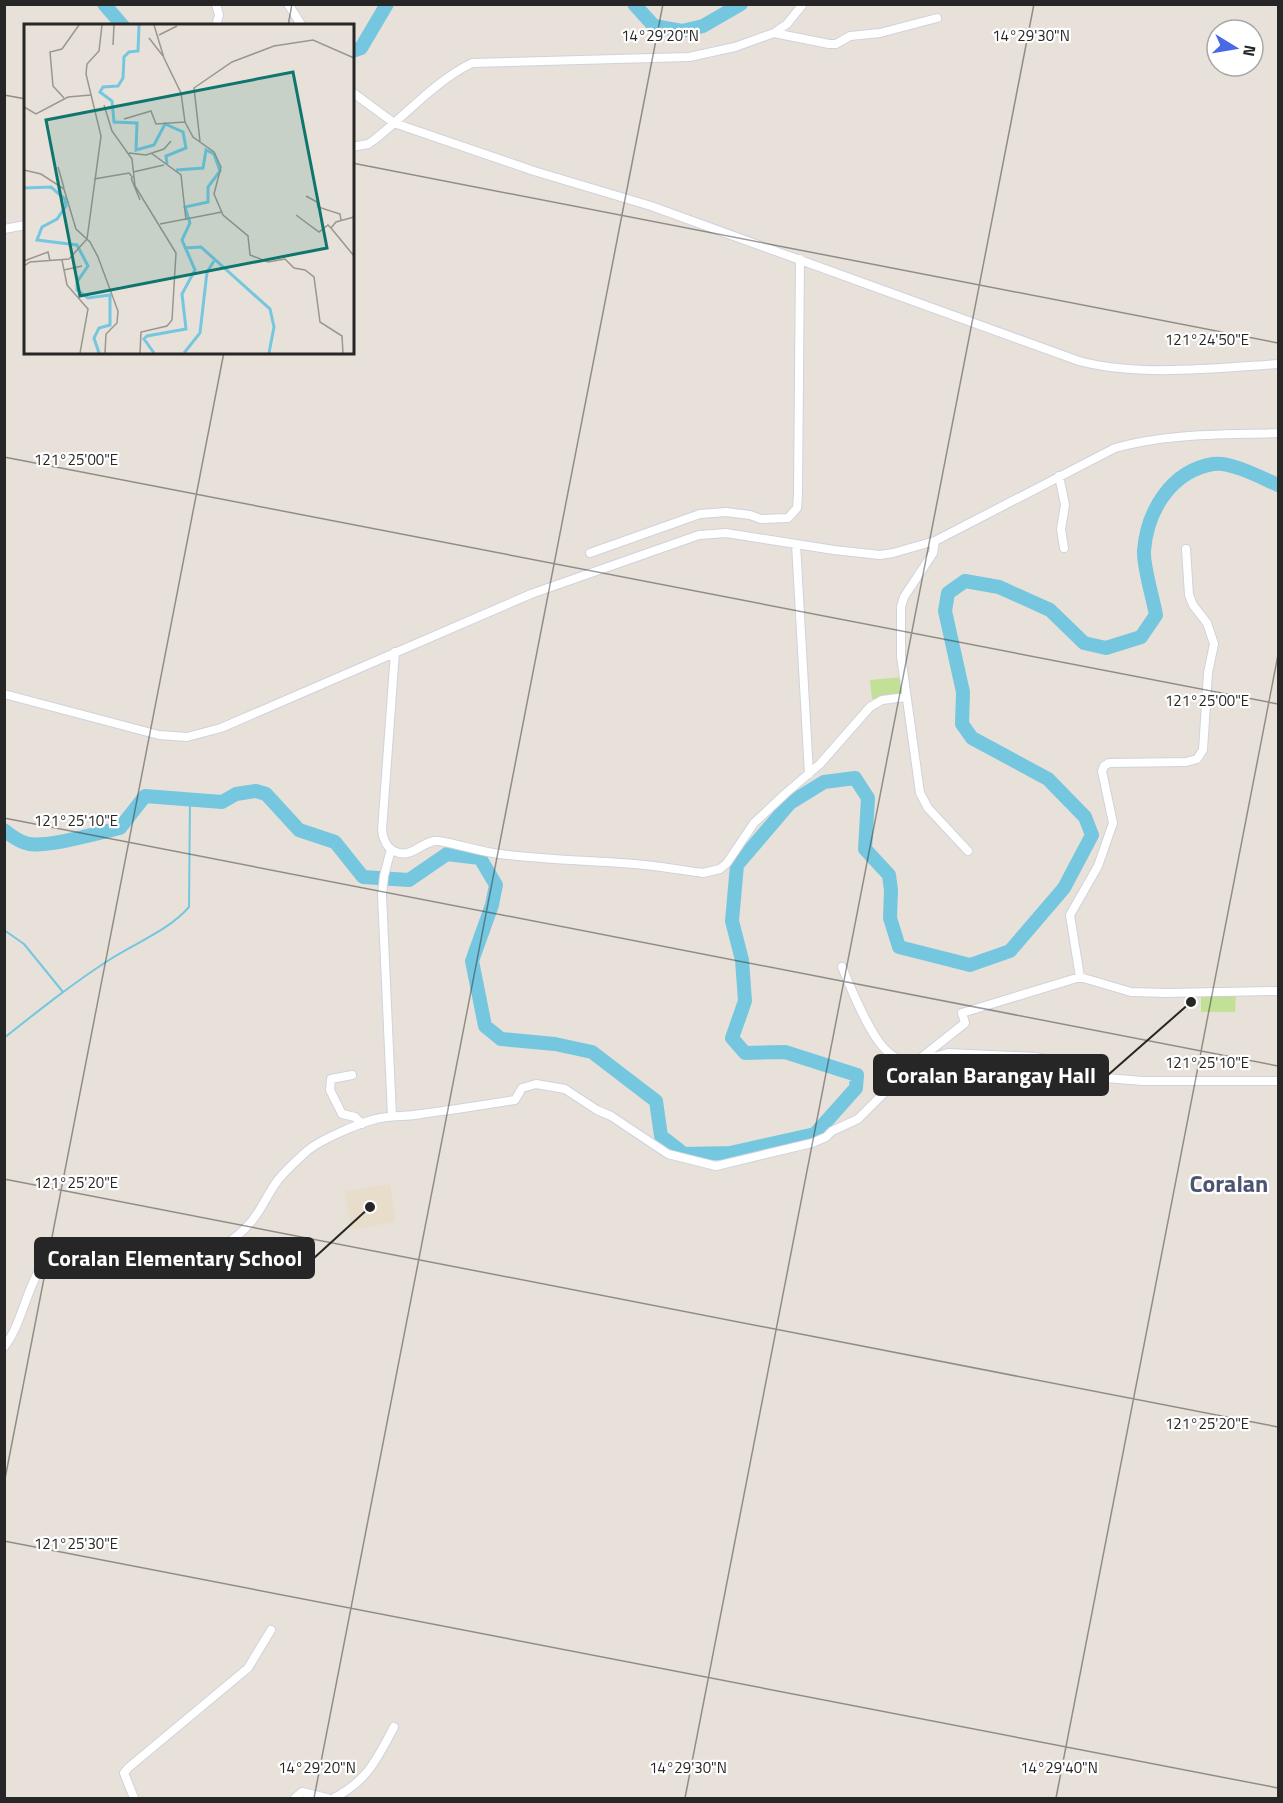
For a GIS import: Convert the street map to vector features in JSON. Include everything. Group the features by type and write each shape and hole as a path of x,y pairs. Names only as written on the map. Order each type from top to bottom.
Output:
{"street":[{"path":"216,4 219,15 217,24"},
{"path":"288,4 301,24"},
{"path":"354,147 368,144 430,93 472,63 689,57 735,47 774,33 787,24 803,4"},
{"path":"774,33 836,44 850,36 880,33 937,18"},
{"path":"354,93 394,123 534,171 651,206 1095,366 1203,369 1278,364"},
{"path":"4,229 24,225"},
{"path":"590,553 700,514 726,512 750,515 760,519 788,518 796,508 800,259"},
{"path":"4,694 159,735 187,737 221,728 531,594 690,537 714,532 880,555 893,553 935,541 1115,448 1169,436 1278,433"},
{"path":"1059,476 1065,505 1061,530 1064,548"},
{"path":"758,537 760,519"},
{"path":"935,541 933,553 902,601 901,656 913,734 916,773 923,801 968,851"},
{"path":"796,544 809,774"},
{"path":"1080,977 1070,915 1098,866 1111,832 1113,823 1102,771 1104,766 1109,763 1186,762 1197,759 1203,750 1208,673 1214,644 1207,623 1189,596 1186,549"},
{"path":"395,652 382,830 384,840 397,853 410,853 427,843 438,841 494,853 643,864 703,873 711,872 727,863 760,817 809,774 844,739 870,707 879,701 906,697"},
{"path":"391,849 382,890 392,1116"},
{"path":"842,967 861,1010 880,1043 892,1055 914,1064 948,1053 1035,1057 1060,1062 1093,1077 1143,1081 1278,1081"},
{"path":"4,1347 13,1336 32,1284 41,1268 55,1252 68,1246 82,1248 140,1272 156,1272 200,1258 232,1240 251,1222 279,1179 307,1151 318,1143 374,1119 515,1100 522,1088 536,1084 565,1089 668,1154 716,1166 812,1143 858,1119 914,1064 965,1023 962,1013 1080,977 1131,992 1278,991"},
{"path":"352,1075 331,1079 330,1090 342,1114 355,1117 362,1124"},
{"path":"134,1798 125,1779 124,1773 128,1768 248,1668 271,1629"},
{"path":"334,1798 362,1778 374,1766 394,1726"},
{"path":"295,1798 302,1792 327,1798"}],"shaded area":[{"path":"390,1184 395,1222 351,1230 345,1191"}],"green space":[{"path":"902,677 904,695 872,699 870,680"},
{"path":"1201,993 1236,993 1235,1012 1201,1012"}],"waterway":[{"path":"104,4 121,24"},
{"path":"354,50 361,48 387,4"},
{"path":"634,4 654,26 682,31 703,26 741,4"},
{"path":"4,830 29,844 49,843 120,828 145,796 222,802 236,794 256,791 266,794 299,830 335,842 363,877 409,880 447,854 480,858 496,885 492,905 472,961 485,1026 501,1039 555,1044 592,1052 656,1101 661,1136 684,1154 730,1153 815,1134 856,1088 857,1075 785,1052 745,1053 732,1038 745,1001 742,960 732,921 737,865 790,803 824,782 855,778 868,798 865,849 889,875 890,918 899,947 970,965 1010,951 1064,888 1092,835 1085,817 1048,779 972,738 962,724 963,692 945,611 948,593 965,581 999,587 1050,610 1084,643 1106,648 1141,637 1156,615 1144,551 1150,522 1164,495 1185,475 1213,464 1228,465 1278,485"},
{"path":"4,1038 82,979 161,930 189,907 190,799"},
{"path":"4,930 24,944 63,992"}],"place":[{"name":"Coralan Barangay Hall","path":"1191,1002"},
{"name":"Coralan Elementary School","path":"370,1207"}],"district":[{"name":"Coralan","path":"1229,1184"}]}
